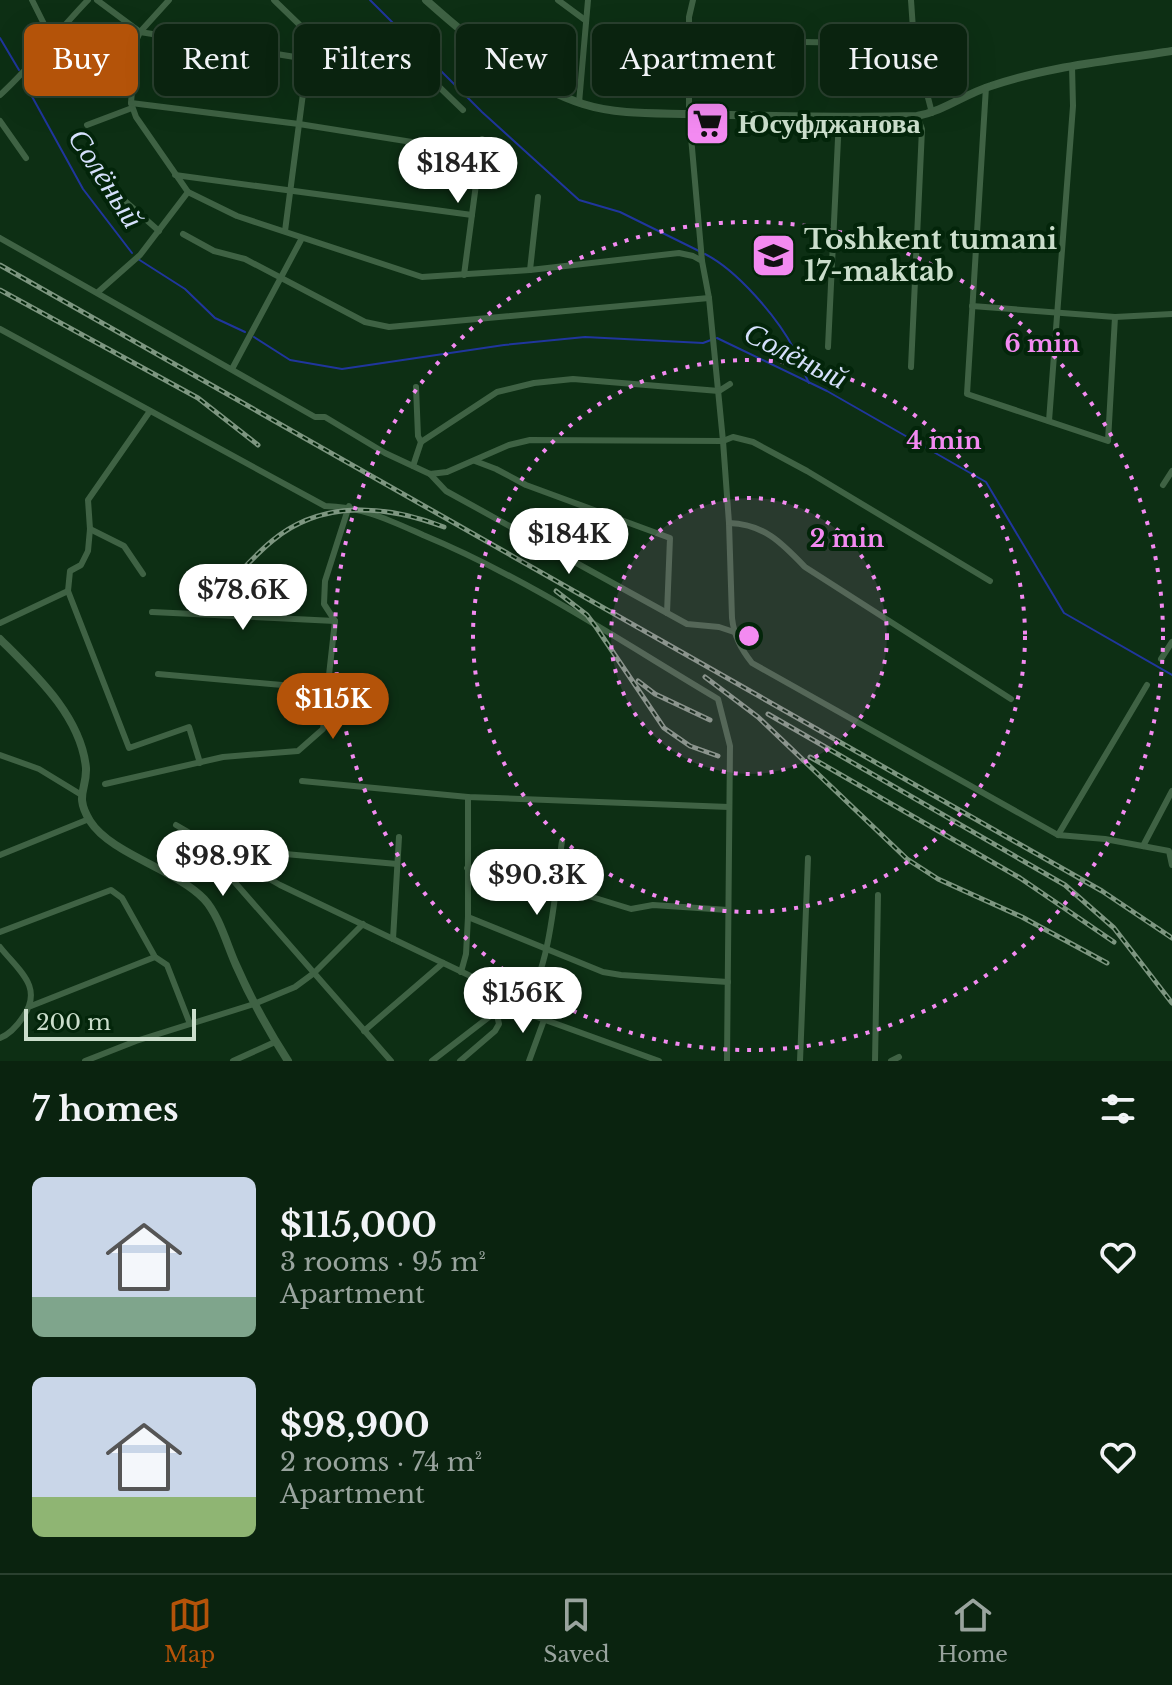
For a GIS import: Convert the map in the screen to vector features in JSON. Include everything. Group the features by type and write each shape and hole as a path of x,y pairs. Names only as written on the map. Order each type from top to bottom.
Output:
{"street":[{"path":"32,0 44,24"},
{"path":"65,24 88,0"},
{"path":"97,0 140,32 294,57"},
{"path":"169,0 140,32 136,41 131,105 188,192 237,216 422,277 530,270 679,253 702,259"},
{"path":"274,0 298,24"},
{"path":"426,0 467,36 528,78 579,103 610,112 839,118 917,116 932,113 986,87 1072,66 1172,51"},
{"path":"558,0 585,20"},
{"path":"579,103 588,0"},
{"path":"693,0 689,17 689,114 700,247 719,391 734,632 742,651 752,663 1058,835 1105,839 1169,851 1172,865"},
{"path":"911,0 913,24"},
{"path":"1049,421 1073,106 1072,66"},
{"path":"0,95 24,74"},
{"path":"986,87 967,394 1108,441 1115,317"},
{"path":"440,88 463,110"},
{"path":"285,231 303,96"},
{"path":"928,96 932,113"},
{"path":"87,125 131,105 299,124 481,153"},
{"path":"911,367 922,129 917,116"},
{"path":"828,347 839,118"},
{"path":"0,121 26,158"},
{"path":"464,275 482,139"},
{"path":"91,161 117,194 159,231"},
{"path":"175,175 472,215"},
{"path":"98,292 140,255 188,192"},
{"path":"530,270 538,197"},
{"path":"183,234 214,251 245,259 365,322 389,327 709,298"},
{"path":"0,238 315,417 325,417 385,453 430,474 446,491 687,624 719,627 734,632"},
{"path":"232,369 302,238"},
{"path":"972,306 1115,317 1172,314"},
{"path":"0,329 325,506 363,509 462,551 718,699 730,746 727,1061"},
{"path":"413,466 421,442 497,392 534,383 573,379 719,391 730,384"},
{"path":"416,387 418,436 421,442"},
{"path":"150,411 88,500 88,551 81,565 70,571 68,591 129,748 189,727 200,763"},
{"path":"430,474 447,472 496,450 530,440 723,441 733,437 753,442 807,471 990,581"},
{"path":"496,450 496,469"},
{"path":"475,461 526,485 670,538 667,613"},
{"path":"1163,485 1172,471"},
{"path":"105,784 223,757 298,751 323,729 335,621 324,604 325,581 349,506"},
{"path":"729,523 748,524 780,541 805,567 1011,699"},
{"path":"90,529 124,546 143,574"},
{"path":"0,623 68,591"},
{"path":"152,612 335,621"},
{"path":"0,639 38,676 74,728 86,770 80,794 89,819 101,834 192,888 208,903 254,1004 288,1061"},
{"path":"1161,659 1172,642"},
{"path":"158,674 327,689"},
{"path":"1058,835 1147,685"},
{"path":"0,755 39,769 80,794"},
{"path":"302,781 468,797 729,807"},
{"path":"1143,846 1172,791"},
{"path":"461,972 466,954 468,917 468,797"},
{"path":"0,855 89,819"},
{"path":"176,825 280,885 504,992 527,997 547,949 562,841"},
{"path":"393,939 399,837"},
{"path":"285,854 397,864"},
{"path":"800,1061 808,858"},
{"path":"467,868 556,886 631,909 653,905 728,910"},
{"path":"224,870 391,1061"},
{"path":"0,932 111,890 122,898 155,957 167,965 190,1024"},
{"path":"875,1061 878,895"},
{"path":"468,917 603,972 728,982"},
{"path":"85,1061 254,1004 295,987 314,973 363,924"},
{"path":"0,947 28,981 33,993 31,1006 19,1023 0,1038"},
{"path":"31,1006 155,957"},
{"path":"364,1031 443,963"},
{"path":"460,1061 495,1031 504,992"},
{"path":"499,1008 544,1020 659,1061"},
{"path":"432,1061 499,1008"},
{"path":"529,1061 544,1020"},
{"path":"233,1061 275,1042"},
{"path":"891,1061 899,1057"}],"waterway":[{"path":"370,0 482,112 579,200 620,212 699,251"},
{"name":"Солёный","path":"0,38 19,70"},
{"name":"Солёный","path":"32,96 83,189 132,253"},
{"path":"705,254 730,271 767,309 794,349 809,383"},
{"name":"Солёный","path":"138,259 185,289 215,318 245,332"},
{"name":"Солёный","path":"254,337 290,360 342,369 504,345 585,337 703,343 711,340"},
{"name":"Солёный","path":"717,338 827,391 986,482 1064,613 1172,675"}],"railway":[{"path":"0,265 1102,891 1172,938"},
{"path":"0,290 198,398 258,445"},
{"path":"223,590 253,558 291,527 333,512 378,511 444,527"},
{"path":"556,591 587,615 664,728 690,746 718,756"},
{"path":"705,677 758,717 907,859 938,879 1022,917 1107,963"},
{"path":"638,681 655,694 710,720"},
{"path":"768,714 1065,885 1114,928 1172,1003"},
{"path":"810,757 1020,878 1114,942"}],"place":[{"name":"Юсуфджанова","path":"707,123"},
{"name":"Toshkent tumani 17-maktab","path":"773,255"}]}
